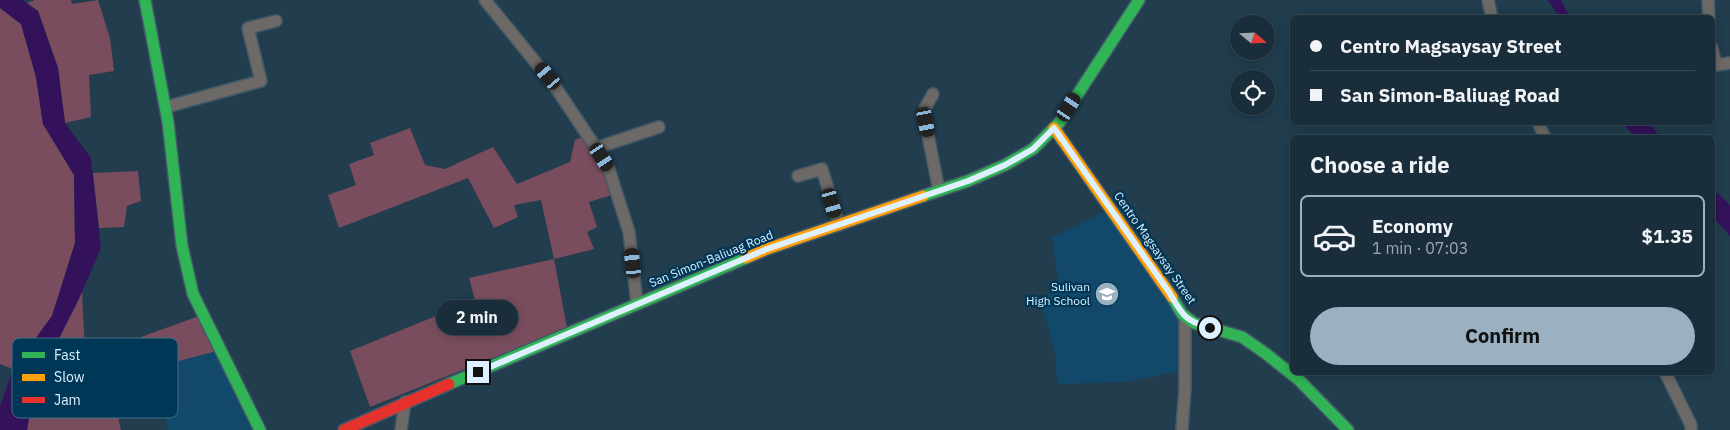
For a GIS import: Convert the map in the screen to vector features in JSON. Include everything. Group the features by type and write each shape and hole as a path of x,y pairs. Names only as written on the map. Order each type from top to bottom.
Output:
{"main road":[{"path":"145,0 166,107 182,246 193,294 260,430"},
{"name":"San Simon-Baliuag Road","path":"344,430 405,402 767,249 968,181 1005,165 1033,149 1054,128 1139,0"},
{"name":"Centro Magsaysay Street","path":"1054,128 1185,316 1194,323 1242,337 1290,372"},
{"name":"Centro Magsaysay Street","path":"1294,375 1348,430"}],"street":[{"path":"485,0 554,85 608,166 627,223 637,304"},
{"path":"1488,0 1491,15"},
{"path":"1708,0 1709,15"},
{"path":"166,107 261,81 248,28 276,21"},
{"path":"1715,61 1716,65 1730,63"},
{"path":"933,94 925,108 924,115 939,191"},
{"path":"596,148 659,127"},
{"path":"798,176 822,169 839,225"},
{"path":"1182,430 1185,388 1185,316"},
{"path":"1666,375 1692,430"},
{"path":"400,430 405,402"}],"shaded area":[{"path":"0,0 22,0 38,11 58,68 65,123 91,158 101,248 59,338 36,338 52,316 75,243 74,175 43,124 36,77 21,24 0,8"},
{"path":"35,0 71,0 72,4 98,0 110,38 114,71 89,75 91,117 65,123 58,68 38,11 27,3"},
{"path":"1548,0 1561,0 1569,15 1558,15"},
{"path":"0,8 21,24 36,77 43,124 74,175 75,243 52,316 36,338 12,338 12,369 0,364"},
{"path":"410,128 425,165 445,169 493,147 517,184 570,162 575,140 584,136 606,168 615,194 589,202 597,227 587,232 594,249 554,259 541,200 514,205 518,217 494,228 468,178 339,228 328,195 356,185 349,164 374,155 370,143"},
{"path":"138,171 141,201 127,206 124,227 99,228 93,173"},
{"path":"1715,203 1730,218 1730,236 1715,219"},
{"name":"Sulivan High School","path":"1107,210 1182,318 1183,371 1123,382 1057,384 1055,352 1040,300 1059,289 1052,237"},
{"path":"554,259 567,328 370,407 350,351 475,300 469,278"},
{"path":"82,291 84,338 59,338"},
{"path":"199,316 217,351 178,361 178,338 141,337"},
{"path":"217,351 255,430 168,430 165,418 178,418 178,361"},
{"path":"12,372 12,418 29,418 27,430 0,430 0,406"},
{"path":"29,418 118,418 121,430 27,430"}],"waterway":[{"path":"1637,125 1646,135"},
{"path":"1715,204 1730,218"}],"traffic: fast":[{"path":"145,0 168,122 182,246 193,294 260,430"},
{"path":"923,196 968,181 1005,165 1033,149 1059,123 1139,0"},
{"path":"449,384 746,258"},
{"path":"1172,297 1182,314 1194,323 1242,337 1290,373"},
{"path":"1293,375 1348,430"}],"traffic: slow":[{"path":"1054,128 1172,297"},
{"path":"746,258 767,249 923,196"}],"traffic: jam":[{"path":"344,430 449,384"}],"place":[{"name":"Sulivan High School","path":"1107,294"}],"route":[{"path":"478,372 767,249 968,181 1005,165 1033,149 1054,128 1169,292 1182,314 1194,323 1210,328"}]}
